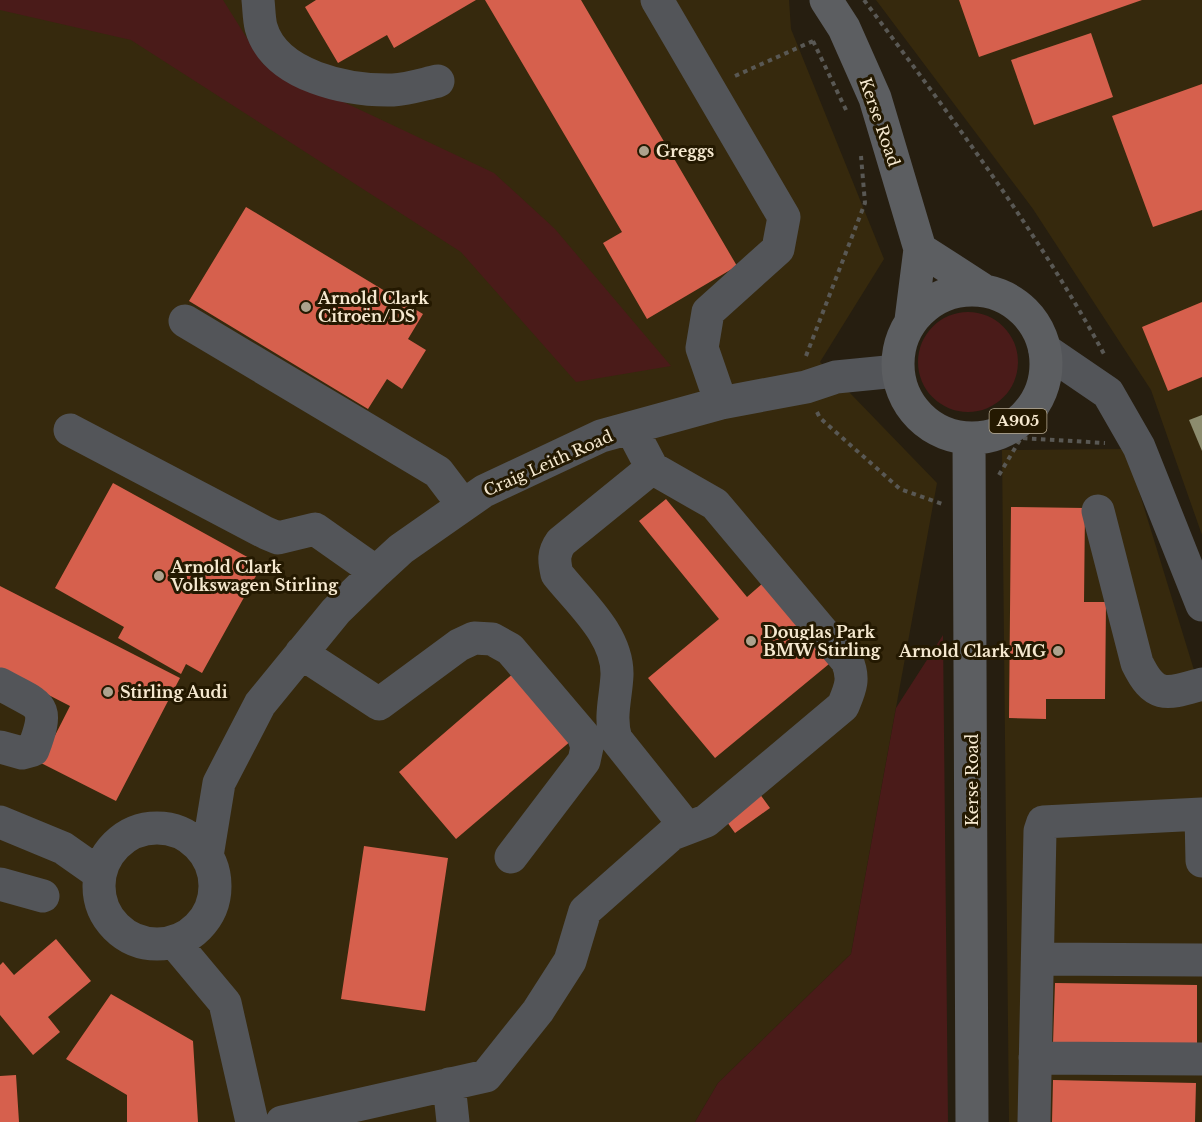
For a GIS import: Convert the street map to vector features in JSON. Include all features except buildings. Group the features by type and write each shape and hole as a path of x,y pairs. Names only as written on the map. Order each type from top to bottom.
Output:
{"main road":[{"name":"Kerse Road","path":"826,0 844,27 875,98 920,249 911,320"},
{"name":"A905","path":"920,249 982,289 1004,296 1023,309 1038,328 1045,350 1046,372 1041,394 1029,413 1012,427 991,436 969,438 948,435 929,425 913,410 902,392 897,371 898,353 911,320 925,305 942,295 962,289 982,289"},
{"name":"Kerse Road","path":"969,438 972,1122"}],"street":[{"path":"258,0 261,29 281,59 309,75 353,90 396,90 438,81"},
{"path":"657,0 784,218 778,249 708,312 702,348 721,403"},
{"path":"185,321 438,472 463,505"},
{"path":"1045,350 1108,393 1139,447 1200,592"},
{"name":"Craig Leith Road","path":"207,856 219,783 260,704 336,611 376,572 401,549 484,490 602,436 721,403 806,387 836,377 897,371"},
{"path":"282,1122 486,1076 538,1011 570,962 585,911 672,834 706,821 843,706 851,687 853,674 847,661 715,504 652,468 631,428"},
{"path":"70,430 278,538 315,529 376,572"},
{"path":"652,468 561,542 555,549 554,560 557,574 614,648 617,677 612,726 616,739 687,828"},
{"path":"1098,512 1137,663 1146,681 1157,690 1169,693 1202,684"},
{"path":"301,653 379,704 459,645 474,638 492,639 510,649 583,735 587,747 584,761 511,857"},
{"path":"0,684 36,704 42,712 43,722 33,750 22,753 0,747"},
{"path":"1034,1122 1040,831 1043,822 1201,814 1202,861"},
{"path":"0,822 63,848 100,874"},
{"path":"150,828 172,830 191,838 207,856 215,875 213,905 203,923 188,936 174,942 154,945 141,942 122,933 109,919 101,900 100,874 108,855 121,840 150,828"},
{"path":"0,884 43,896"},
{"path":"174,942 225,1003 252,1122"},
{"path":"1038,959 1202,960"},
{"path":"1035,1058 1202,1059"},
{"path":"449,1084 453,1122"}],"path":[{"path":"864,0 954,121 1068,289 1107,359"},
{"path":"708,87 792,50"}],"shaded area":[{"path":"0,0 789,0 791,29 884,259 820,362 937,483 851,954 718,1083 695,1122 0,1122"},
{"path":"0,0 223,0 263,64 494,173 555,229 671,366 576,382 461,252 131,40 0,10"},
{"path":"876,0 1202,0 1202,535 1151,390 1033,209"},
{"path":"958,312 978,312 1004,326 1015,343 1018,362 1015,381 1004,398 978,412 958,412 940,404 926,390 918,372 918,352 926,334 940,320"},
{"path":"1126,449 1202,696 1202,1122 1009,1122 1002,450"},
{"path":"943,635 948,1122 695,1122 718,1083 851,954 896,708"}],"place":[{"name":"Greggs","path":"644,151"},
{"name":"Arnold Clark Citroën/DS","path":"306,307"},
{"name":"Arnold Clark Volkswagen Stirling","path":"159,576"},
{"name":"Douglas Park BMW Stirling","path":"751,641"},
{"name":"Arnold Clark MG","path":"1058,651"},
{"name":"Stirling Audi","path":"108,692"}]}
